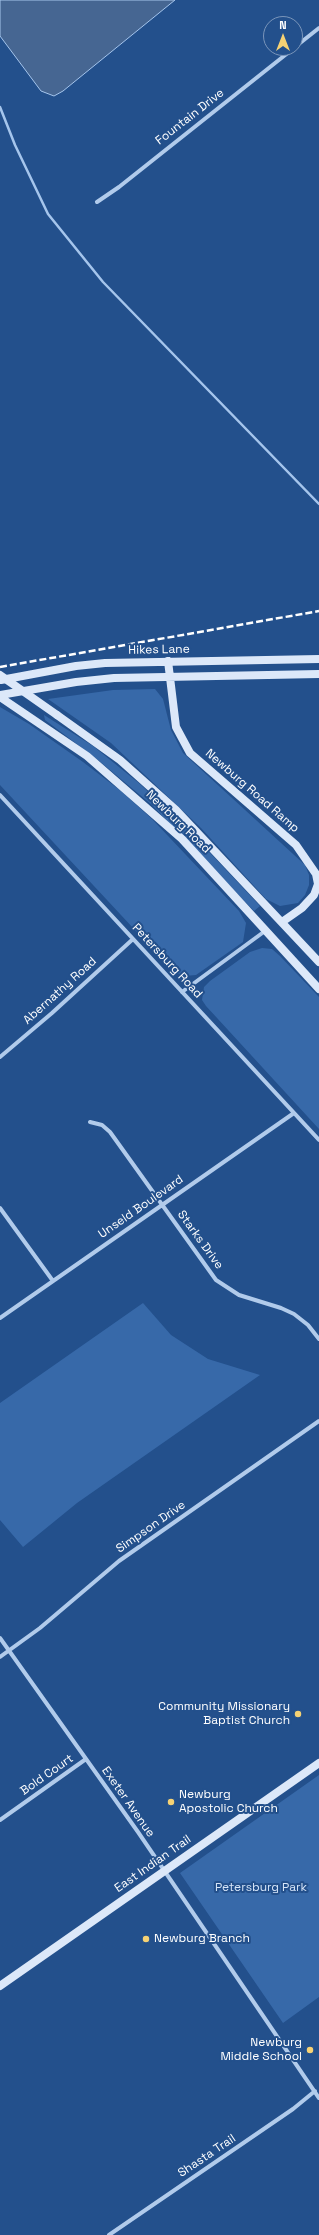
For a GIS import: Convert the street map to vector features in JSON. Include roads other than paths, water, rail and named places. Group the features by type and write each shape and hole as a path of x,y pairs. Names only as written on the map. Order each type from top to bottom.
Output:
{"main road":[{"name":"Hikes Lane","path":"0,680 76,666 168,661 319,659"},
{"name":"Newburg Road Ramp","path":"168,661 176,727 190,753 296,845 316,874 318,884 314,895 302,908 282,922"},
{"path":"0,696 76,682 114,678 319,674"},
{"name":"Newburg Road","path":"0,675 120,760 176,810 319,962"},
{"name":"Newburg Road","path":"0,696 106,772 182,839 319,989"},
{"name":"East Indian Trail","path":"0,1986 319,1763"}],"street":[{"name":"Fountain Drive","path":"303,40 319,28"},
{"name":"Fountain Drive","path":"97,202 119,187 283,56"},
{"name":"Petersburg Road","path":"0,795 319,1140"},
{"path":"182,992 265,931"},
{"name":"Abernathy Road","path":"0,1057 52,1013 133,939"},
{"name":"Unseld Boulevard","path":"0,1318 294,1113"},
{"name":"Starks Drive","path":"90,1122 102,1125 110,1132 204,1265 224,1286 239,1295 281,1308 294,1314 308,1325 319,1339"},
{"path":"0,1208 53,1281"},
{"name":"Simpson Drive","path":"0,1657 57,1615 113,1566 319,1422"},
{"name":"Exeter Avenue","path":"0,1638 164,1871 319,2098"},
{"name":"Bold Court","path":"0,1820 86,1760"},
{"name":"Shasta Trail","path":"109,2235 294,2110 315,2091"}],"waterway":[{"path":"0,107 15,145 48,214 103,282 319,504"}],"railway":[{"path":"0,667 319,611"}],"place":[{"name":"Community Missionary Baptist Church","path":"298,1714"},
{"name":"Newburg Apostolic Church","path":"171,1802"},
{"name":"Newburg Branch","path":"146,1939"},
{"name":"Newburg Middle School","path":"310,2050"}],"park label":[{"name":"Petersburg Park","path":"261,1888"}]}
